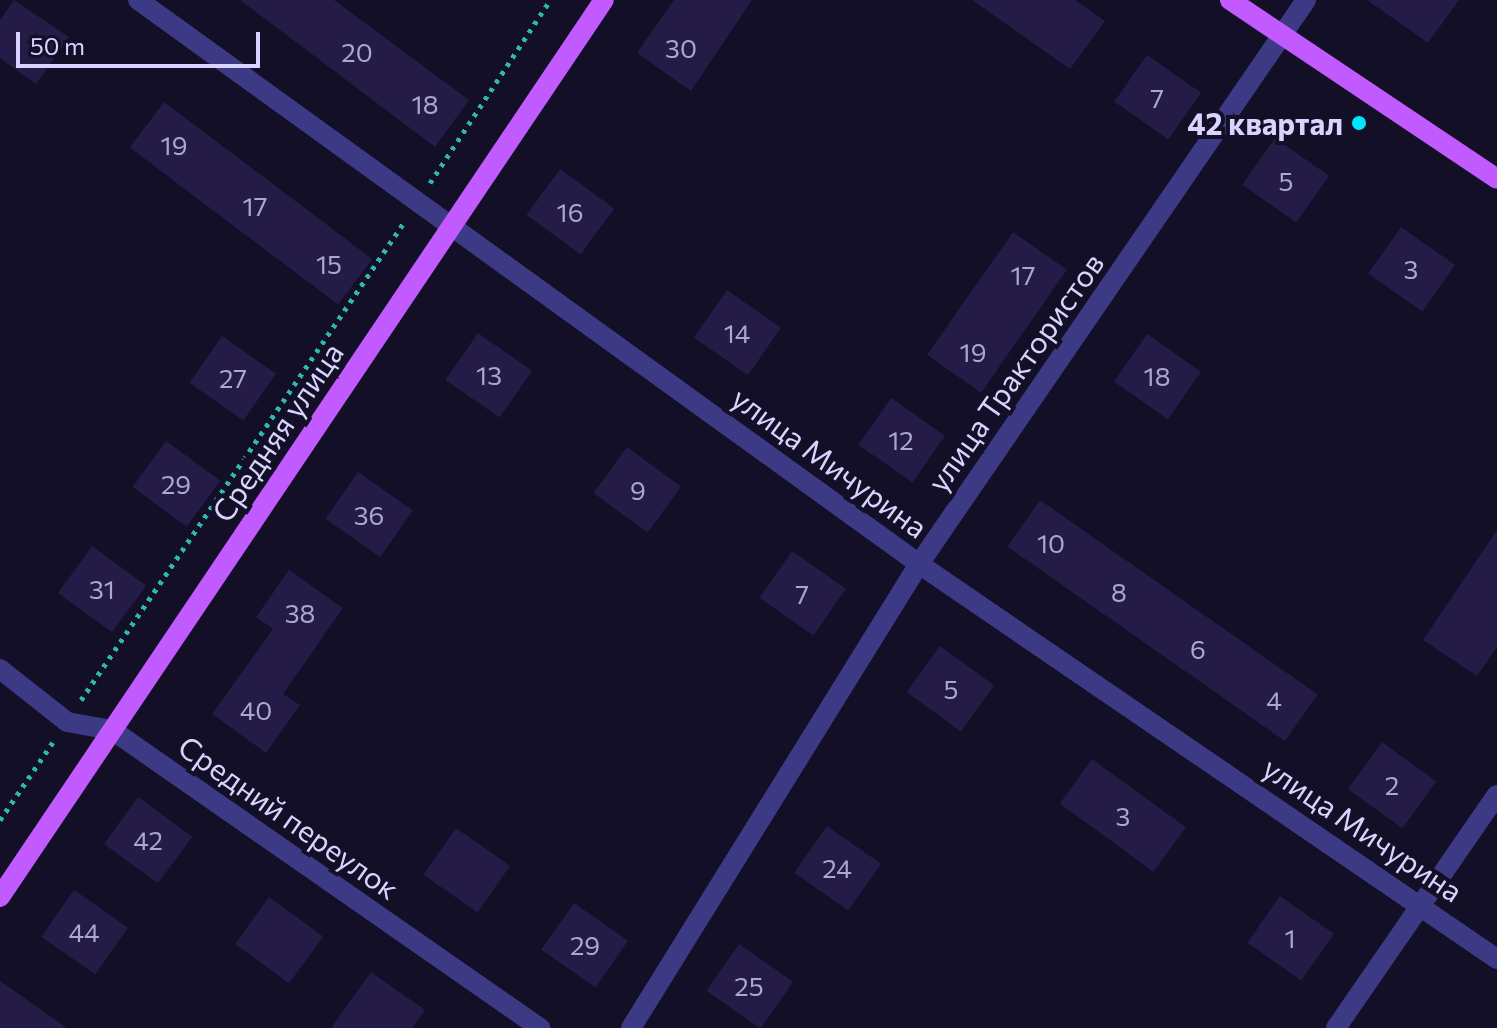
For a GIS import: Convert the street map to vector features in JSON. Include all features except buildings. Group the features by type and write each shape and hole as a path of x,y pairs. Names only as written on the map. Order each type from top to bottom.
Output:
{"main road":[{"name":"Средняя улица","path":"0,897 604,0"},
{"path":"1230,0 1497,179"}],"street":[{"name":"улица Мичурина","path":"138,0 919,564 1497,959"},
{"name":"улица Трактористов","path":"631,1028 919,564 1306,0"},
{"name":"Средний переулок","path":"0,669 67,722 112,730 540,1028"},
{"path":"1336,1028 1497,795"}],"path":[{"path":"0,820 418,202 550,0"}],"place":[{"name":"42 квартал","path":"1359,123"}]}
